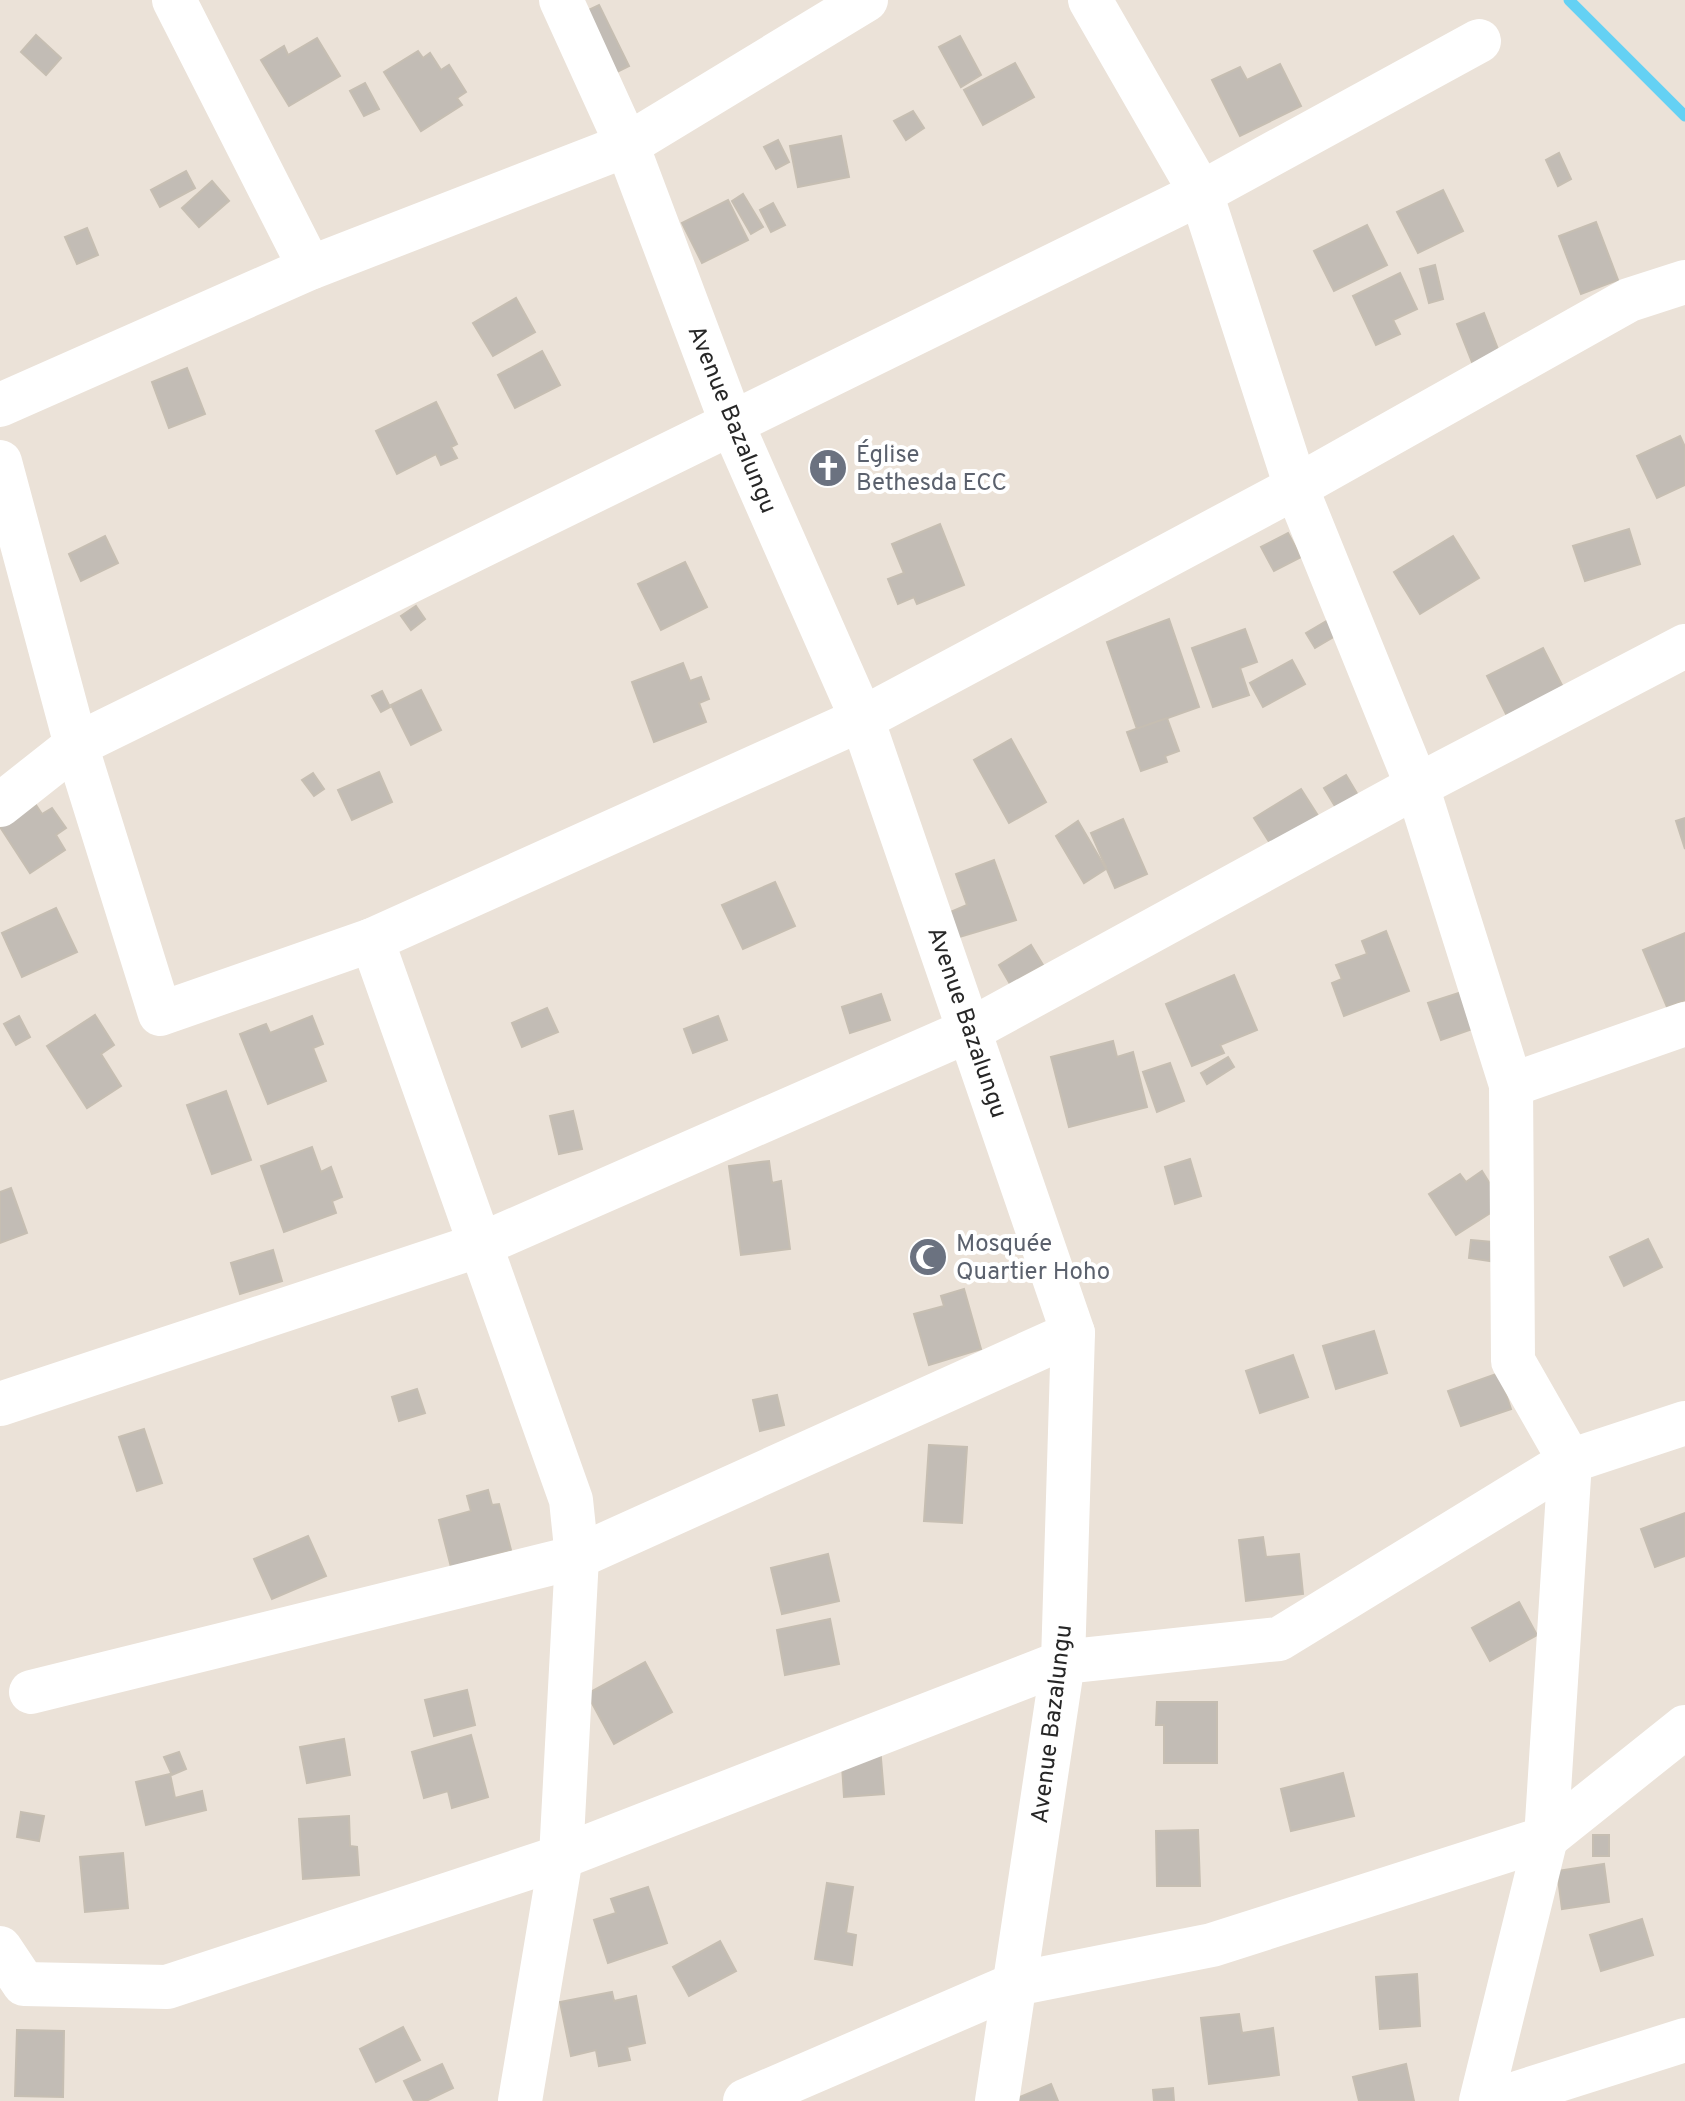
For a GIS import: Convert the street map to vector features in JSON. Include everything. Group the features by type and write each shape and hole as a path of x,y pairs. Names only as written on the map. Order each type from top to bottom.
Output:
{"street":[{"path":"174,0 310,268"},
{"name":"Avenue Bazalungu","path":"561,0 627,145 732,424 862,719 972,1029 1073,1333 1063,1662 997,2101"},
{"path":"0,405 310,268 627,145 866,0"},
{"path":"1090,0 1201,193 1296,487 1417,786 1511,1085 1513,1361 1570,1461 1546,1838 1481,2101"},
{"path":"0,805 76,745 1201,193 1479,41"},
{"path":"0,462 76,745 160,1014 372,940 862,719 1296,487 1629,300 1685,282"},
{"path":"0,1404 480,1245 972,1029 1417,786 1685,646"},
{"path":"372,940 571,1500 577,1557 561,1857 520,2101"},
{"path":"1511,1085 1685,1024"},
{"path":"31,1692 577,1557 1073,1333"},
{"path":"0,1948 24,1984 167,1987 561,1857 1063,1662 1279,1639 1570,1461 1685,1423"},
{"path":"745,2101 1016,1984 1212,1945 1546,1838 1685,1727"},
{"path":"1492,2101 1685,2040"}],"building":[{"path":"599,5 629,66 607,77 578,15"},
{"path":"36,35 61,58 46,75 21,52"},
{"path":"960,36 981,75 961,87 939,47"},
{"path":"317,38 340,76 289,106 261,60 284,46 288,55"},
{"path":"418,51 423,58 430,53 441,70 449,65 466,92 457,98 462,105 421,131 384,72"},
{"path":"1015,63 1034,97 983,125 964,90"},
{"path":"1280,64 1301,106 1240,136 1212,80 1240,67 1247,80"},
{"path":"365,83 379,109 364,116 350,91"},
{"path":"913,111 924,128 906,140 894,121"},
{"path":"841,136 849,177 798,187 790,146"},
{"path":"778,140 789,162 776,169 764,147"},
{"path":"1559,153 1571,179 1558,186 1546,160"},
{"path":"186,171 195,188 160,207 151,190"},
{"path":"212,181 229,201 199,227 182,208"},
{"path":"1443,190 1463,231 1418,253 1397,212"},
{"path":"743,194 763,227 751,234 732,201"},
{"path":"728,200 748,240 702,263 682,223"},
{"path":"773,203 785,225 771,232 760,210"},
{"path":"1596,222 1618,280 1581,294 1559,236"},
{"path":"1367,225 1387,265 1334,291 1314,251"},
{"path":"87,228 98,255 77,264 65,237"},
{"path":"1435,265 1443,299 1429,303 1420,269"},
{"path":"1400,273 1417,309 1393,320 1400,334 1376,345 1353,296"},
{"path":"516,298 535,332 493,356 473,323"},
{"path":"1484,313 1508,375 1481,385 1457,324"},
{"path":"542,351 560,385 515,408 498,375"},
{"path":"187,368 205,414 169,428 152,382"},
{"path":"436,402 457,444 451,447 457,458 441,465 436,454 397,474 376,431"},
{"path":"1680,436 1685,447 1685,485 1657,498 1637,456"},
{"path":"940,524 964,585 917,604 914,597 898,604 888,579 904,573 892,544"},
{"path":"1629,529 1640,564 1585,581 1573,546"},
{"path":"1288,533 1301,557 1274,571 1261,547"},
{"path":"105,536 118,563 81,581 69,554"},
{"path":"1453,536 1479,578 1420,614 1394,572"},
{"path":"685,562 707,607 661,630 638,584"},
{"path":"416,606 425,619 411,630 401,616"},
{"path":"1169,619 1199,707 1137,729 1107,642"},
{"path":"1328,620 1337,635 1315,648 1306,633"},
{"path":"1245,629 1257,662 1240,668 1249,695 1213,707 1192,648"},
{"path":"1543,648 1565,691 1509,720 1487,676"},
{"path":"1292,660 1305,684 1263,707 1250,683"},
{"path":"683,663 690,681 701,677 709,699 699,703 706,722 654,742 632,682"},
{"path":"421,690 441,730 411,745 391,705"},
{"path":"382,691 390,707 381,712 372,696"},
{"path":"1167,718 1179,751 1165,756 1167,762 1141,771 1127,732"},
{"path":"1011,739 1046,802 1009,823 974,760"},
{"path":"379,772 392,802 352,820 338,790"},
{"path":"313,773 324,789 314,796 302,780"},
{"path":"1346,775 1362,802 1341,816 1324,788"},
{"path":"1301,789 1322,822 1275,851 1254,818"},
{"path":"36,805 42,814 52,808 66,828 56,835 65,850 30,873 0,827"},
{"path":"1685,818 1685,849 1676,821"},
{"path":"1123,819 1147,874 1115,888 1091,833"},
{"path":"1078,821 1106,869 1084,883 1056,836"},
{"path":"994,860 1016,920 956,938 948,913 967,905 956,874"},
{"path":"775,882 795,926 743,949 722,905"},
{"path":"56,908 77,952 22,977 2,933"},
{"path":"1386,931 1409,991 1344,1016 1332,983 1342,979 1336,965 1367,954 1362,941"},
{"path":"1685,933 1685,1000 1667,1007 1643,950"},
{"path":"1031,945 1043,965 1010,984 999,965"},
{"path":"1234,975 1257,1030 1220,1045 1224,1053 1192,1066 1166,1004"},
{"path":"1471,989 1484,1025 1441,1040 1428,1003"},
{"path":"881,994 890,1020 850,1033 842,1007"},
{"path":"547,1008 558,1032 522,1047 512,1023"},
{"path":"95,1015 114,1045 101,1054 121,1086 87,1108 47,1046"},
{"path":"19,1016 30,1037 16,1045 4,1024"},
{"path":"312,1016 323,1044 313,1048 326,1081 268,1104 240,1034 266,1024 270,1033"},
{"path":"718,1016 727,1040 693,1053 684,1029"},
{"path":"1113,1041 1117,1057 1133,1052 1147,1107 1069,1127 1051,1057"},
{"path":"1228,1057 1234,1067 1207,1084 1201,1073"},
{"path":"1170,1063 1184,1101 1157,1112 1143,1072"},
{"path":"226,1091 251,1160 212,1174 187,1105"},
{"path":"573,1111 582,1149 559,1154 550,1116"},
{"path":"312,1147 321,1172 331,1167 342,1197 332,1201 336,1213 284,1232 261,1166"},
{"path":"1190,1159 1201,1196 1175,1204 1165,1167"},
{"path":"769,1161 772,1183 781,1181 790,1249 741,1255 729,1166"},
{"path":"1482,1171 1503,1205 1456,1235 1429,1194 1460,1174 1466,1182"},
{"path":"11,1188 27,1233 0,1243 0,1192"},
{"path":"1648,1239 1662,1267 1624,1286 1610,1257"},
{"path":"1471,1240 1492,1242 1490,1261 1469,1258"},
{"path":"273,1250 282,1281 240,1294 231,1263"},
{"path":"964,1289 981,1349 929,1365 914,1314 944,1306 941,1296"},
{"path":"1374,1331 1387,1373 1336,1389 1323,1346"},
{"path":"1293,1355 1308,1397 1260,1413 1246,1371"},
{"path":"1499,1373 1511,1409 1461,1426 1448,1391"},
{"path":"417,1389 425,1413 399,1421 392,1397"},
{"path":"777,1395 784,1425 760,1431 753,1400"},
{"path":"144,1429 162,1483 137,1491 119,1437"},
{"path":"929,1445 967,1447 962,1523 924,1521"},
{"path":"488,1490 492,1505 499,1504 511,1550 451,1567 439,1520 471,1511 467,1496"},
{"path":"1685,1513 1685,1556 1655,1567 1641,1529"},
{"path":"308,1536 326,1576 272,1599 254,1559"},
{"path":"1263,1537 1266,1557 1299,1554 1303,1594 1246,1601 1239,1540"},
{"path":"828,1554 839,1601 782,1614 771,1568"},
{"path":"1519,1602 1537,1635 1490,1661 1472,1628"},
{"path":"830,1619 839,1664 785,1675 777,1630"},
{"path":"645,1662 672,1712 614,1744 587,1694"},
{"path":"467,1690 475,1725 434,1736 425,1700"},
{"path":"1157,1702 1217,1702 1217,1763 1164,1763 1164,1725 1156,1725"},
{"path":"471,1735 488,1797 452,1808 448,1791 424,1798 412,1752"},
{"path":"344,1739 350,1775 307,1783 300,1747"},
{"path":"880,1747 884,1794 844,1797 841,1750"},
{"path":"179,1752 186,1769 172,1775 164,1757"},
{"path":"1343,1773 1354,1816 1291,1831 1281,1789"},
{"path":"170,1774 175,1798 202,1791 206,1810 146,1825 136,1782"},
{"path":"21,1812 44,1816 39,1841 17,1837"},
{"path":"349,1816 350,1846 357,1847 359,1875 303,1879 299,1819"},
{"path":"1198,1830 1200,1886 1157,1886 1156,1831"},
{"path":"1593,1835 1609,1835 1609,1856 1593,1856"},
{"path":"123,1853 128,1908 85,1912 80,1857"},
{"path":"1604,1864 1609,1902 1562,1909 1557,1871"},
{"path":"827,1883 853,1887 846,1933 856,1935 852,1965 815,1959"},
{"path":"648,1887 667,1943 608,1963 594,1920 616,1913 611,1899"},
{"path":"1642,1919 1653,1955 1601,1971 1590,1935"},
{"path":"720,1941 736,1971 689,1996 673,1967"},
{"path":"1417,1974 1420,2026 1380,2029 1376,1977"},
{"path":"612,1992 614,2001 636,1996 645,2043 627,2047 630,2060 599,2066 596,2050 571,2056 560,2002"},
{"path":"1239,2014 1242,2033 1273,2028 1279,2075 1209,2084 1201,2018"},
{"path":"403,2027 420,2060 376,2082 360,2049"},
{"path":"17,2030 64,2031 63,2097 15,2096"},
{"path":"442,2064 453,2088 426,2101 414,2101 404,2081"},
{"path":"1406,2064 1414,2101 1359,2101 1353,2077"},
{"path":"1051,2084 1058,2101 1015,2099"},
{"path":"1173,2088 1174,2101 1154,2101 1153,2090"}],"waterway":[{"path":"1569,0 1685,116"}],"place":[{"name":"Église Bethesda ECC","path":"828,468"},
{"name":"Mosquée Quartier Hoho","path":"928,1257"}]}
